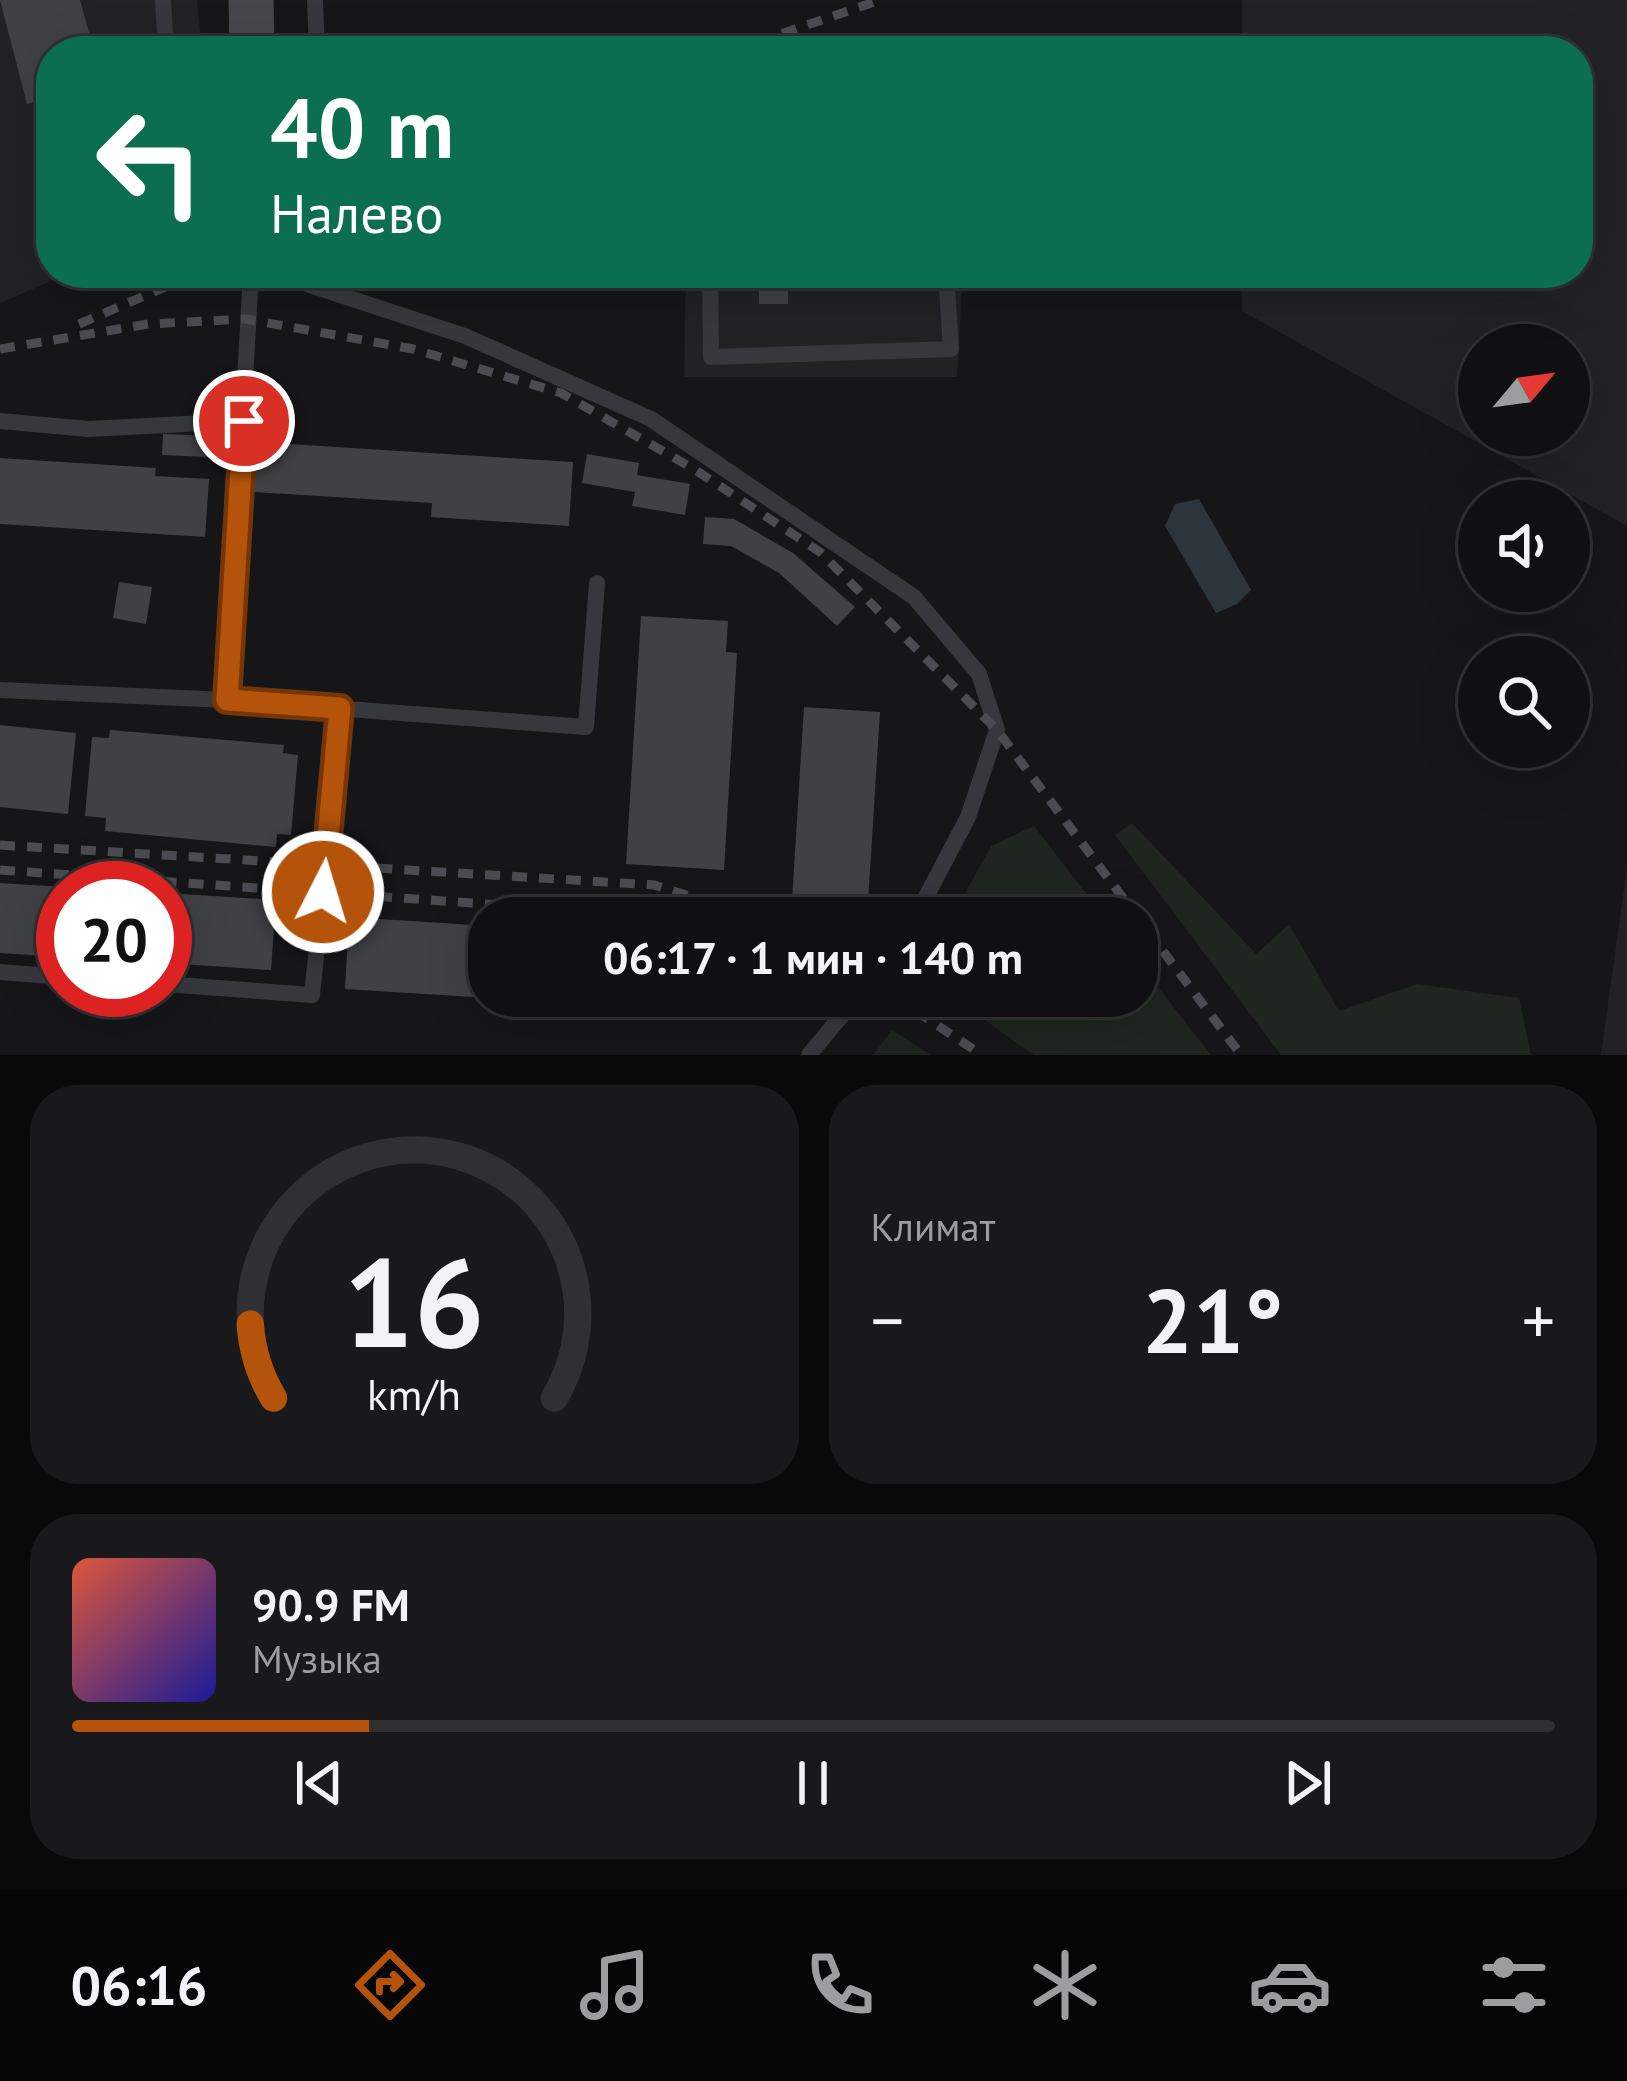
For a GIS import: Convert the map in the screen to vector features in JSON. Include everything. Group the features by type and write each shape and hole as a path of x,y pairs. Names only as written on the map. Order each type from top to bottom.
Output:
{"street":[{"path":"251,0 252,36"}],"lane":[{"path":"164,0 165,36"},
{"path":"315,0 316,36"},
{"path":"227,700 250,288"},
{"path":"318,288 466,336 651,418 914,597 979,674 997,730 968,817 926,897"},
{"path":"710,288 711,357 951,349 947,288"},
{"path":"0,422 88,428 244,421"},
{"path":"0,690 227,700 586,727 597,583"},
{"path":"192,986 312,994 340,708"},
{"path":"0,972 36,974"},
{"path":"808,1055 840,1017"}],"shaded area":[{"path":"0,0 197,0 201,36 36,36 36,288 0,303"},
{"path":"1242,0 1627,0 1627,526 1590,505 1590,480 1545,480 1502,456 1590,456 1590,324 1458,324 1458,432 1242,311 1242,288 1593,288 1593,36 1242,36"},
{"path":"686,288 962,288 957,377 684,377"},
{"path":"1199,499 1251,590 1237,604 1216,613 1165,526 1175,504"},
{"path":"1132,823 1256,954 1289,924 1339,1011 1417,984 1519,998 1531,1055 1281,1055 1115,835"},
{"path":"1034,826 1089,897 963,897 991,846"},
{"path":"1627,868 1627,1055 1602,1055 1601,1054"},
{"path":"1158,987 1211,1055 1034,1055 981,1017 1158,1017"},
{"path":"892,1030 931,1055 873,1055"}],"building":[{"path":"0,0 80,0 90,36 36,36 36,101 27,104"},
{"path":"759,288 788,288 788,304 759,304"},
{"path":"163,434 230,437 229,458 162,455"},
{"path":"257,442 573,462 569,526 431,517 432,503 254,492"},
{"path":"587,454 639,463 637,475 690,484 685,515 632,506 635,492 582,483"},
{"path":"0,458 156,468 155,476 209,479 205,537 0,524"},
{"path":"705,517 734,519 793,553 855,607 837,626 779,573 731,546 703,544"},
{"path":"119,582 152,587 146,624 113,618"},
{"path":"641,616 728,621 726,652 737,653 724,870 626,864"},
{"path":"804,707 880,712 868,897 792,897"},
{"path":"0,725 76,733 68,814 0,807"},
{"path":"110,730 284,745 283,753 298,755 291,835 277,834 276,847 105,831 106,818 85,816 92,737 109,738"},
{"path":"0,883 36,885 36,955 0,953"},
{"path":"192,895 276,900 271,970 192,965"},
{"path":"349,917 468,925 468,997 345,989"}],"railway":[{"path":"775,36 880,0"},
{"path":"79,324 163,288"},
{"path":"0,349 148,324 246,319 413,349 561,393 694,469 820,552 997,730 1241,1055"},
{"path":"0,845 654,885 693,897"},
{"path":"0,870 468,903"},
{"path":"925,1017 982,1055"}],"route":[{"path":"244,421 227,700 340,708 323,892"}]}
